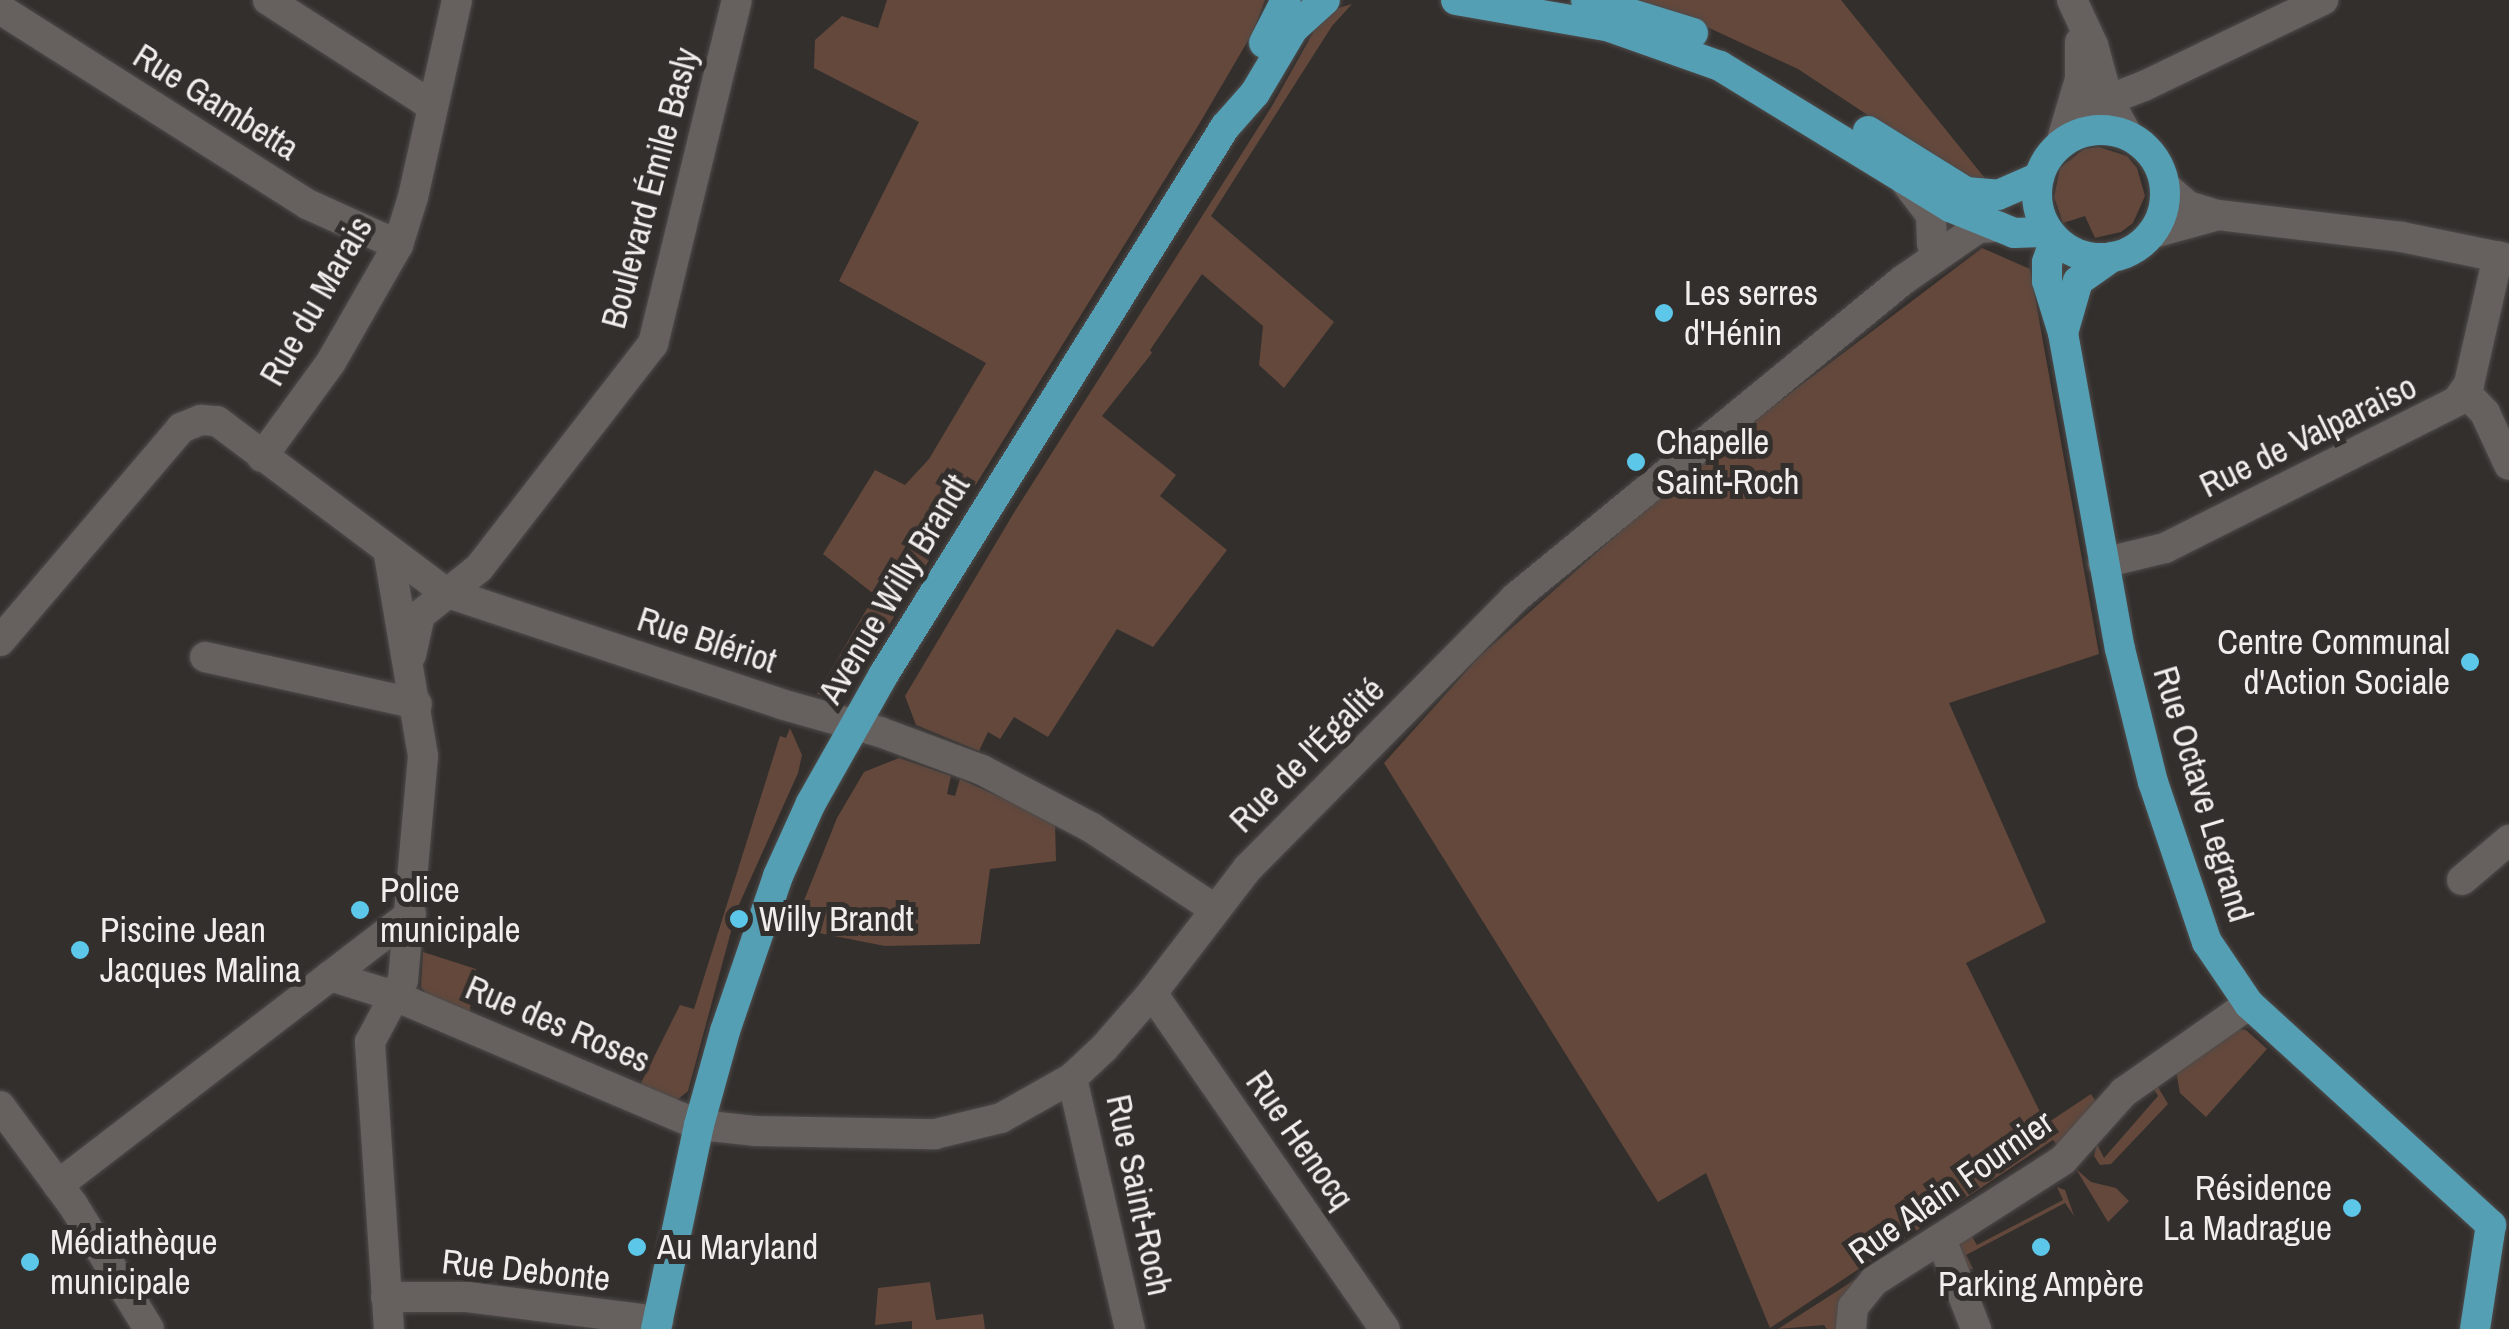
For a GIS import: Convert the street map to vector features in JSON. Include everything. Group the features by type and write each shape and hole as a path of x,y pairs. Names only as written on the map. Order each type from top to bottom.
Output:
{"main road":[{"name":"Avenue Willy Brandt","path":"1225,127 1240,86 1286,0"},
{"name":"Avenue Willy Brandt","path":"657,1325 699,1125 746,963 810,804 854,725 1225,127 1255,93 1292,29 1325,0"},
{"path":"1456,0 1610,27 1720,66 1903,179 1976,205 2039,176 2061,143 2093,130 2135,139 2157,160 2166,187 2165,208 2153,233 2130,252 2112,257 2081,255 2052,235 2039,212 2039,176"},
{"path":"1586,0 1649,17 1748,56 1958,188 2000,227 2052,235"},
{"name":"Rue Octave Legrand","path":"2052,235 2047,281 2063,333 2103,563 2153,782 2184,885 2207,942 2250,1004 2500,1216"},
{"name":"Rue Octave Legrand","path":"2063,333 2078,281 2112,257"},
{"path":"2475,1329 2500,1216"}],"street":[{"path":"268,0 422,100 434,101"},
{"name":"Rue du Marais","path":"262,457 331,362 398,245 457,0"},
{"name":"Boulevard Émile Basly","path":"411,668 414,628 420,615 479,568 653,344 737,0"},
{"path":"2072,114 2144,86 2323,0"},
{"name":"Rue Gambetta","path":"0,9 307,204 398,245"},
{"path":"2077,10 2108,100 2135,139"},
{"path":"2061,143 2080,79 2077,10"},
{"path":"2135,139 2136,104 2144,86"},
{"path":"1903,179 1931,215 1926,255"},
{"path":"2166,187 2188,206 2218,215 2402,237 2504,257"},
{"name":"Rue de l'Égalité","path":"699,1125 755,1131 947,1133 1001,1118 1072,1078 1152,993 1213,908 1515,598 1926,255 1976,205"},
{"path":"2153,233 2218,215"},
{"name":"Rue de l'Égalité","path":"1926,255 1978,228 2000,227"},
{"name":"Rue de Valparaiso","path":"2103,563 2166,548 2448,408 2465,392 2504,257"},
{"path":"2465,392 2485,413 2509,465"},
{"name":"Rue Blériot","path":"0,641 181,428 201,420 217,421 445,592 964,763 1043,799 1213,908"},
{"path":"388,1329 370,1042 372,1030 397,996 411,914 422,756 417,704 401,636 390,554"},
{"path":"205,658 417,704"},
{"path":"2462,880 2509,840"},
{"path":"58,1184 411,914"},
{"name":"Rue des Roses","path":"330,976 397,996 699,1125"},
{"name":"Rue Henocq","path":"1152,993 1385,1329"},
{"name":"Rue Alain Fournier","path":"1851,1329 1853,1308 1862,1292 2063,1160 2124,1092 2250,1004"},
{"name":"Rue Saint-Roch","path":"1072,1078 1130,1329"},
{"path":"0,1106 58,1184 149,1329"},
{"path":"1941,1239 1976,1329"},
{"name":"Rue Debonte","path":"386,1296 467,1297 657,1325"}],"shaded area":[{"path":"887,0 1265,0 1253,32 1198,126 861,670 843,691 823,696 817,694 875,595 823,554 875,470 905,485 929,459 986,363 839,281 919,122 814,68 815,40 842,16 878,28"},
{"path":"1605,0 1841,0 1988,182 1984,185 1925,153 1798,69 1707,27 1704,31"},
{"path":"1352,4 1332,26 1211,216 1334,322 1284,388 1259,365 1263,326 1202,274 1150,350 1152,353 1102,416 1176,475 1160,496 1227,550 1153,647 1117,629 1048,737 1014,717 1000,739 988,732 979,751 916,725 905,696 1015,511 1272,106 1319,22 1335,9"},
{"path":"2099,147 2127,156 2137,168 2145,196 2133,223 2121,232 2095,238 2085,216 2063,223 2054,197 2060,168 2084,149"},
{"path":"1982,248 2030,269 2099,654 1949,703 2046,922 1966,963 2046,1124 2091,1094 2098,1105 2082,1131 1939,1225 2057,1145 2053,1140 1770,1328 1706,1173 1658,1202 1384,763 1479,657 1694,466"},
{"path":"790,728 802,755 798,773 737,909 688,1091 677,1100 640,1085 680,1005 694,1009 780,736 786,738"},
{"path":"899,758 951,776 947,794 955,796 960,779 1055,822 1056,861 990,869 980,944 885,946 793,928 837,818 864,772"},
{"path":"423,952 476,969 469,1016 429,997 421,987"},
{"path":"2238,1029 2246,1030 2267,1049 2206,1117 2180,1093 2176,1071"},
{"path":"2152,1086 2158,1087 2168,1104 2111,1164 2100,1165 2094,1156 2097,1144 2104,1158 2158,1096"},
{"path":"2076,1169 2091,1182 2116,1188 2129,1201 2108,1222"},
{"path":"2057,1187 2065,1190 2074,1216 2065,1203 1966,1255 1973,1269 1968,1269 1958,1243 1969,1232 1977,1245 2063,1200"},
{"path":"1923,1236 1842,1329 1827,1329 1824,1325 1778,1329"},
{"path":"930,1282 936,1320 983,1314 985,1329 912,1329 912,1321 875,1325 878,1288"}],"place":[{"name":"Les serres d'Hénin","path":"1664,313"},
{"name":"Chapelle Saint-Roch","path":"1636,462"},
{"name":"Centre Communal d'Action Sociale","path":"2470,662"},
{"name":"Police municipale","path":"360,910"},
{"name":"Willy Brandt","path":"739,919"},
{"name":"Piscine Jean Jacques Malina","path":"80,950"},
{"name":"Résidence La Madrague","path":"2352,1208"},
{"name":"Au Maryland","path":"637,1247"},
{"name":"Parking Ampère","path":"2041,1247"},
{"name":"Médiathèque municipale","path":"30,1262"}]}
